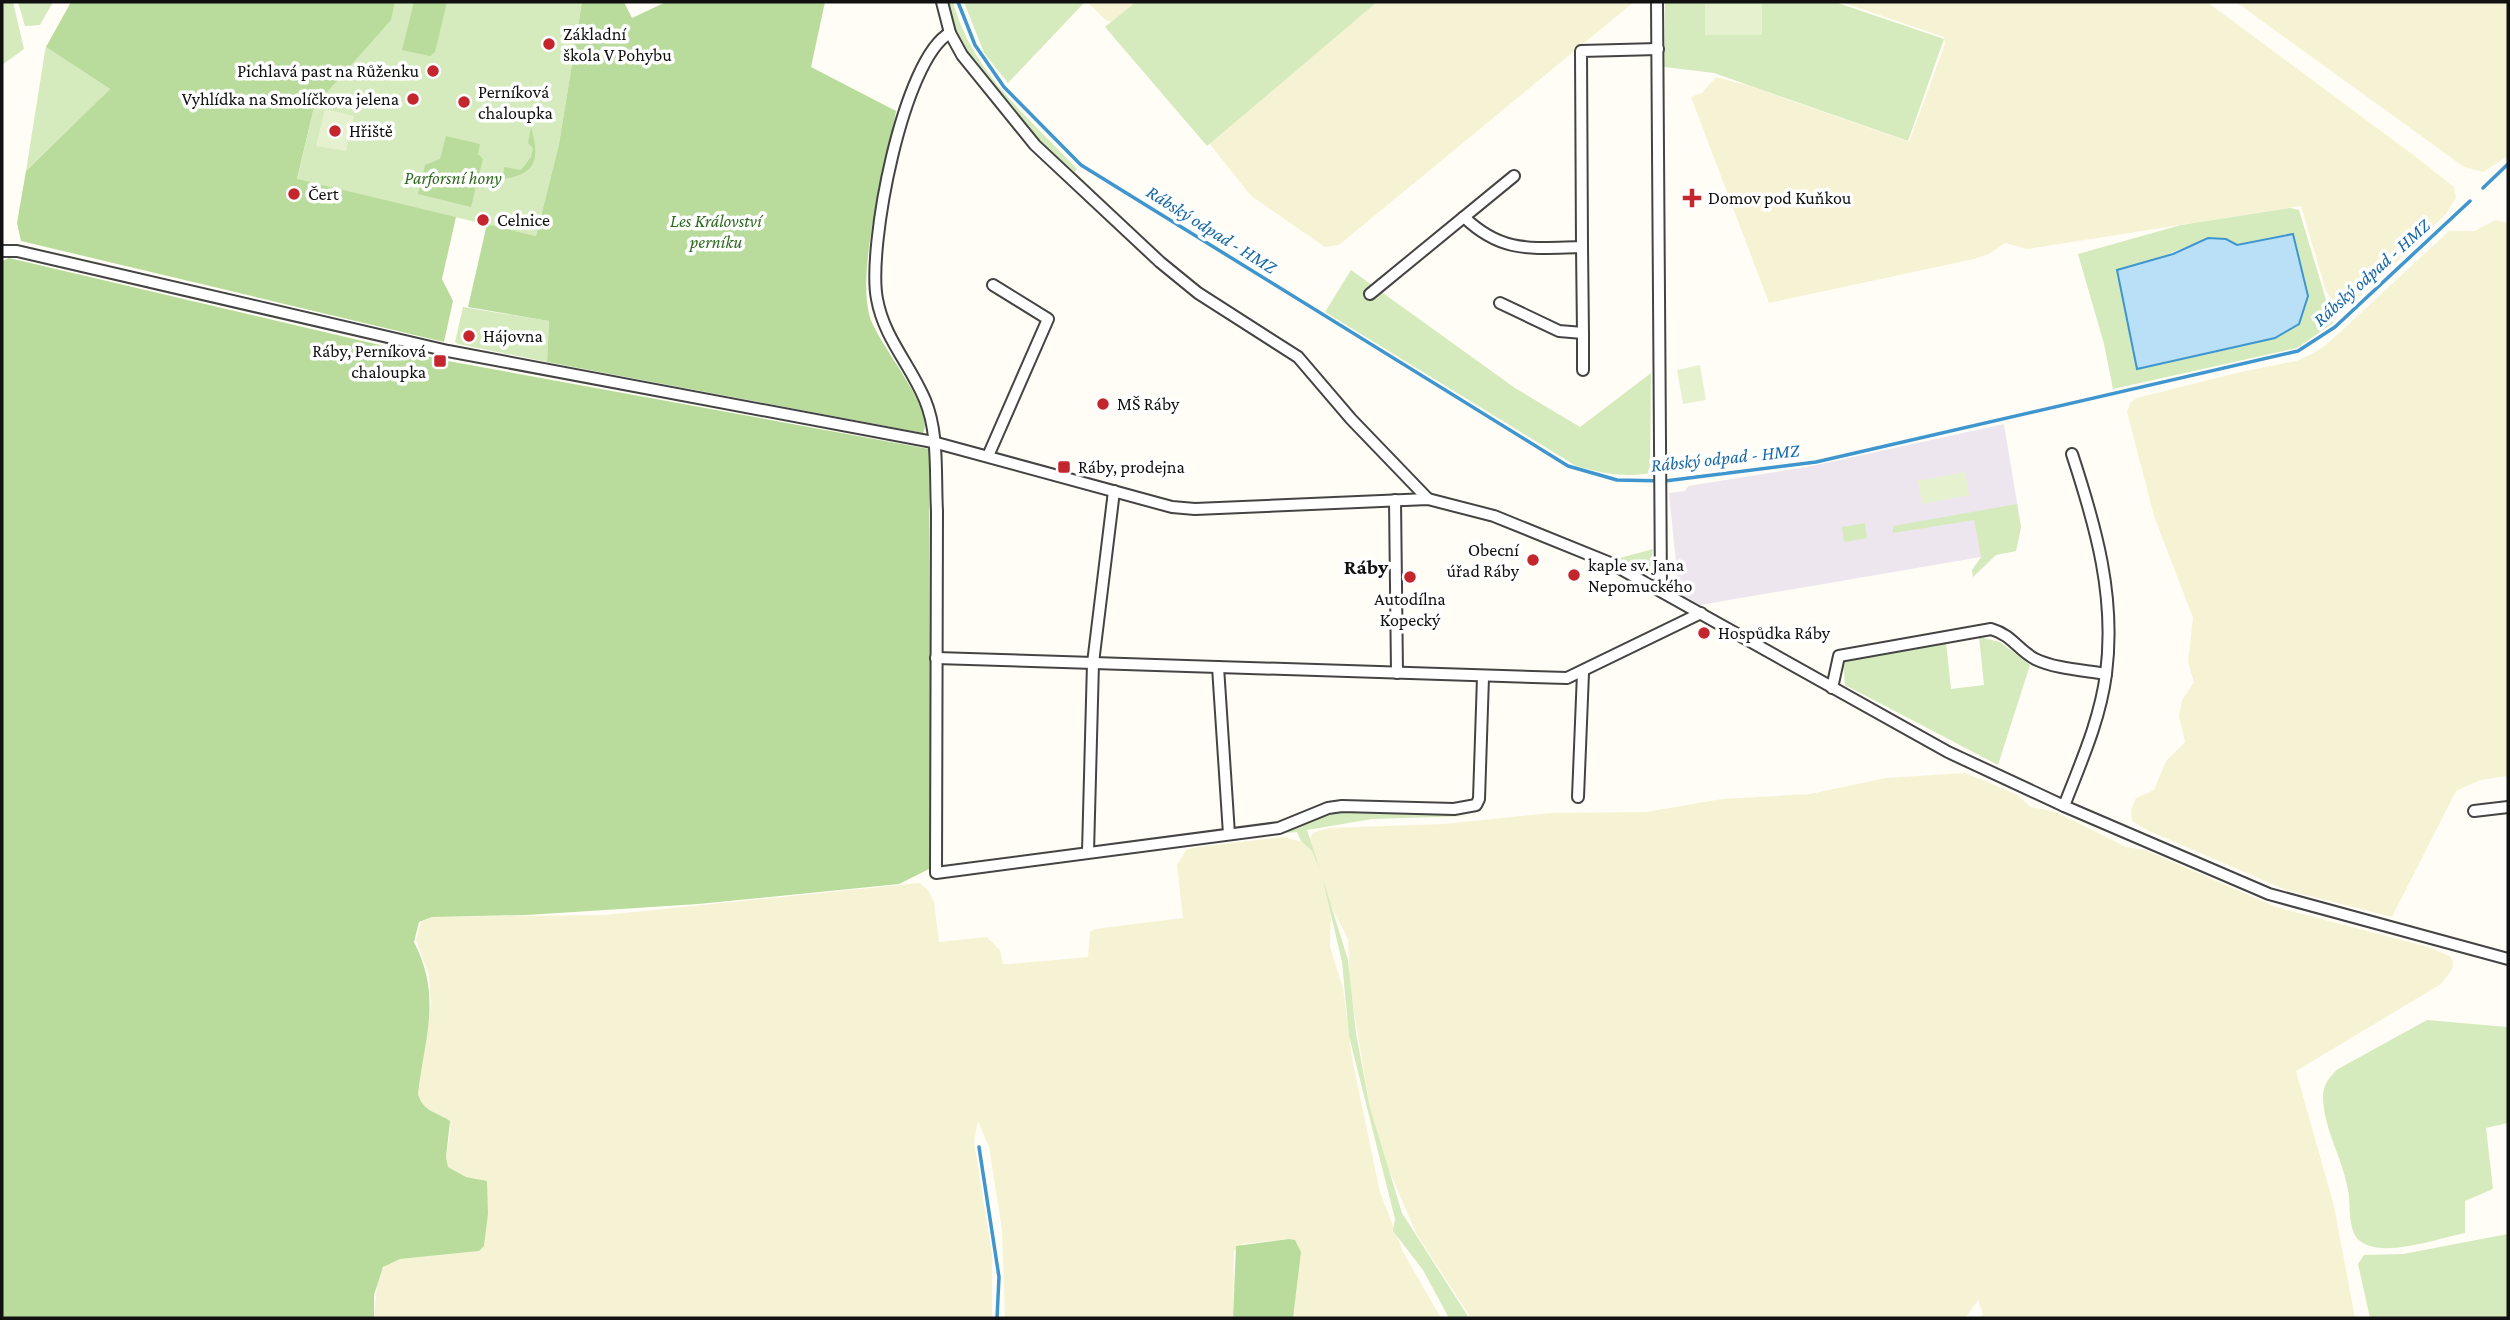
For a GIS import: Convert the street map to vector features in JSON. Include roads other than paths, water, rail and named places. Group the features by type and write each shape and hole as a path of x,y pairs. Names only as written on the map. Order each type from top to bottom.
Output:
{"street":[{"path":"942,2 950,33 962,55 995,100 1035,145 1160,262 1198,293 1298,357 1351,419 1428,499"},
{"path":"1657,2 1661,590"},
{"path":"950,33 932,47 904,107 876,255 876,296 884,326 925,399 933,442 937,511 936,873 1279,828 1328,808 1342,806 1454,809 1476,805 1479,799 1483,677"},
{"path":"1583,370 1581,51 1658,49"},
{"path":"1370,294 1514,176"},
{"path":"1464,217 1481,234 1504,245 1521,248 1582,247"},
{"path":"2,251 17,251 448,351 933,442 1172,507 1195,509 1428,499 1494,516 1610,563 1948,752 2064,806 2269,894 2508,959"},
{"path":"988,456 1048,319 993,285"},
{"path":"1500,303 1559,331 1583,333"},
{"path":"2064,806 2089,744 2102,699 2109,651 2107,582 2094,520 2072,454"},
{"path":"1088,852 1093,663 1114,491"},
{"path":"1395,500 1397,673"},
{"path":"936,657 1567,678 1583,673 1701,613"},
{"path":"1832,688 1839,656 1991,628 2008,634 2020,649 2038,660 2106,674"},
{"path":"1218,667 1228,834"},
{"path":"1578,797 1583,673"},
{"path":"2474,811 2508,807"}],"water":[{"path":"2293,234 2308,296 2299,324 2275,338 2137,369 2117,270 2173,254 2208,238 2226,239 2237,245"}],"waterway":[{"name":"Rábský odpad - HMZ","path":"958,2 975,45 1004,87 1081,165 1568,466 1617,480 1665,481 1816,462 2298,351 2335,327 2470,201"},
{"name":"Rábský odpad - HMZ","path":"2483,188 2508,164"},
{"path":"979,1147 999,1277 997,1318"}],"place":[{"name":"Základní škola V Pohybu","path":"549,44"},
{"name":"Pichlavá past na Růženku","path":"433,71"},
{"name":"Vyhlídka na Smolíčkova jelena","path":"413,99"},
{"name":"Perníková chaloupka","path":"464,102"},
{"name":"Hřiště","path":"335,131"},
{"name":"Čert","path":"294,194"},
{"name":"Domov pod Kuňkou","path":"1692,198"},
{"name":"Celnice","path":"483,220"},
{"name":"Hájovna","path":"469,336"},
{"name":"Ráby, Perníková chaloupka","path":"440,361"},
{"name":"MŠ Ráby","path":"1103,404"},
{"name":"Ráby, prodejna","path":"1064,467"},
{"name":"Obecní úřad Ráby","path":"1533,560"},
{"name":"kaple sv. Jana Nepomuckého","path":"1574,575"},
{"name":"Autodílna Kopecký","path":"1410,577"},
{"name":"Hospůdka Ráby","path":"1704,633"}],"district":[{"name":"Ráby","path":"1366,567"}],"park label":[{"name":"Parforsní hony","path":"453,178"},
{"name":"Les Království perníku","path":"716,231"}]}
